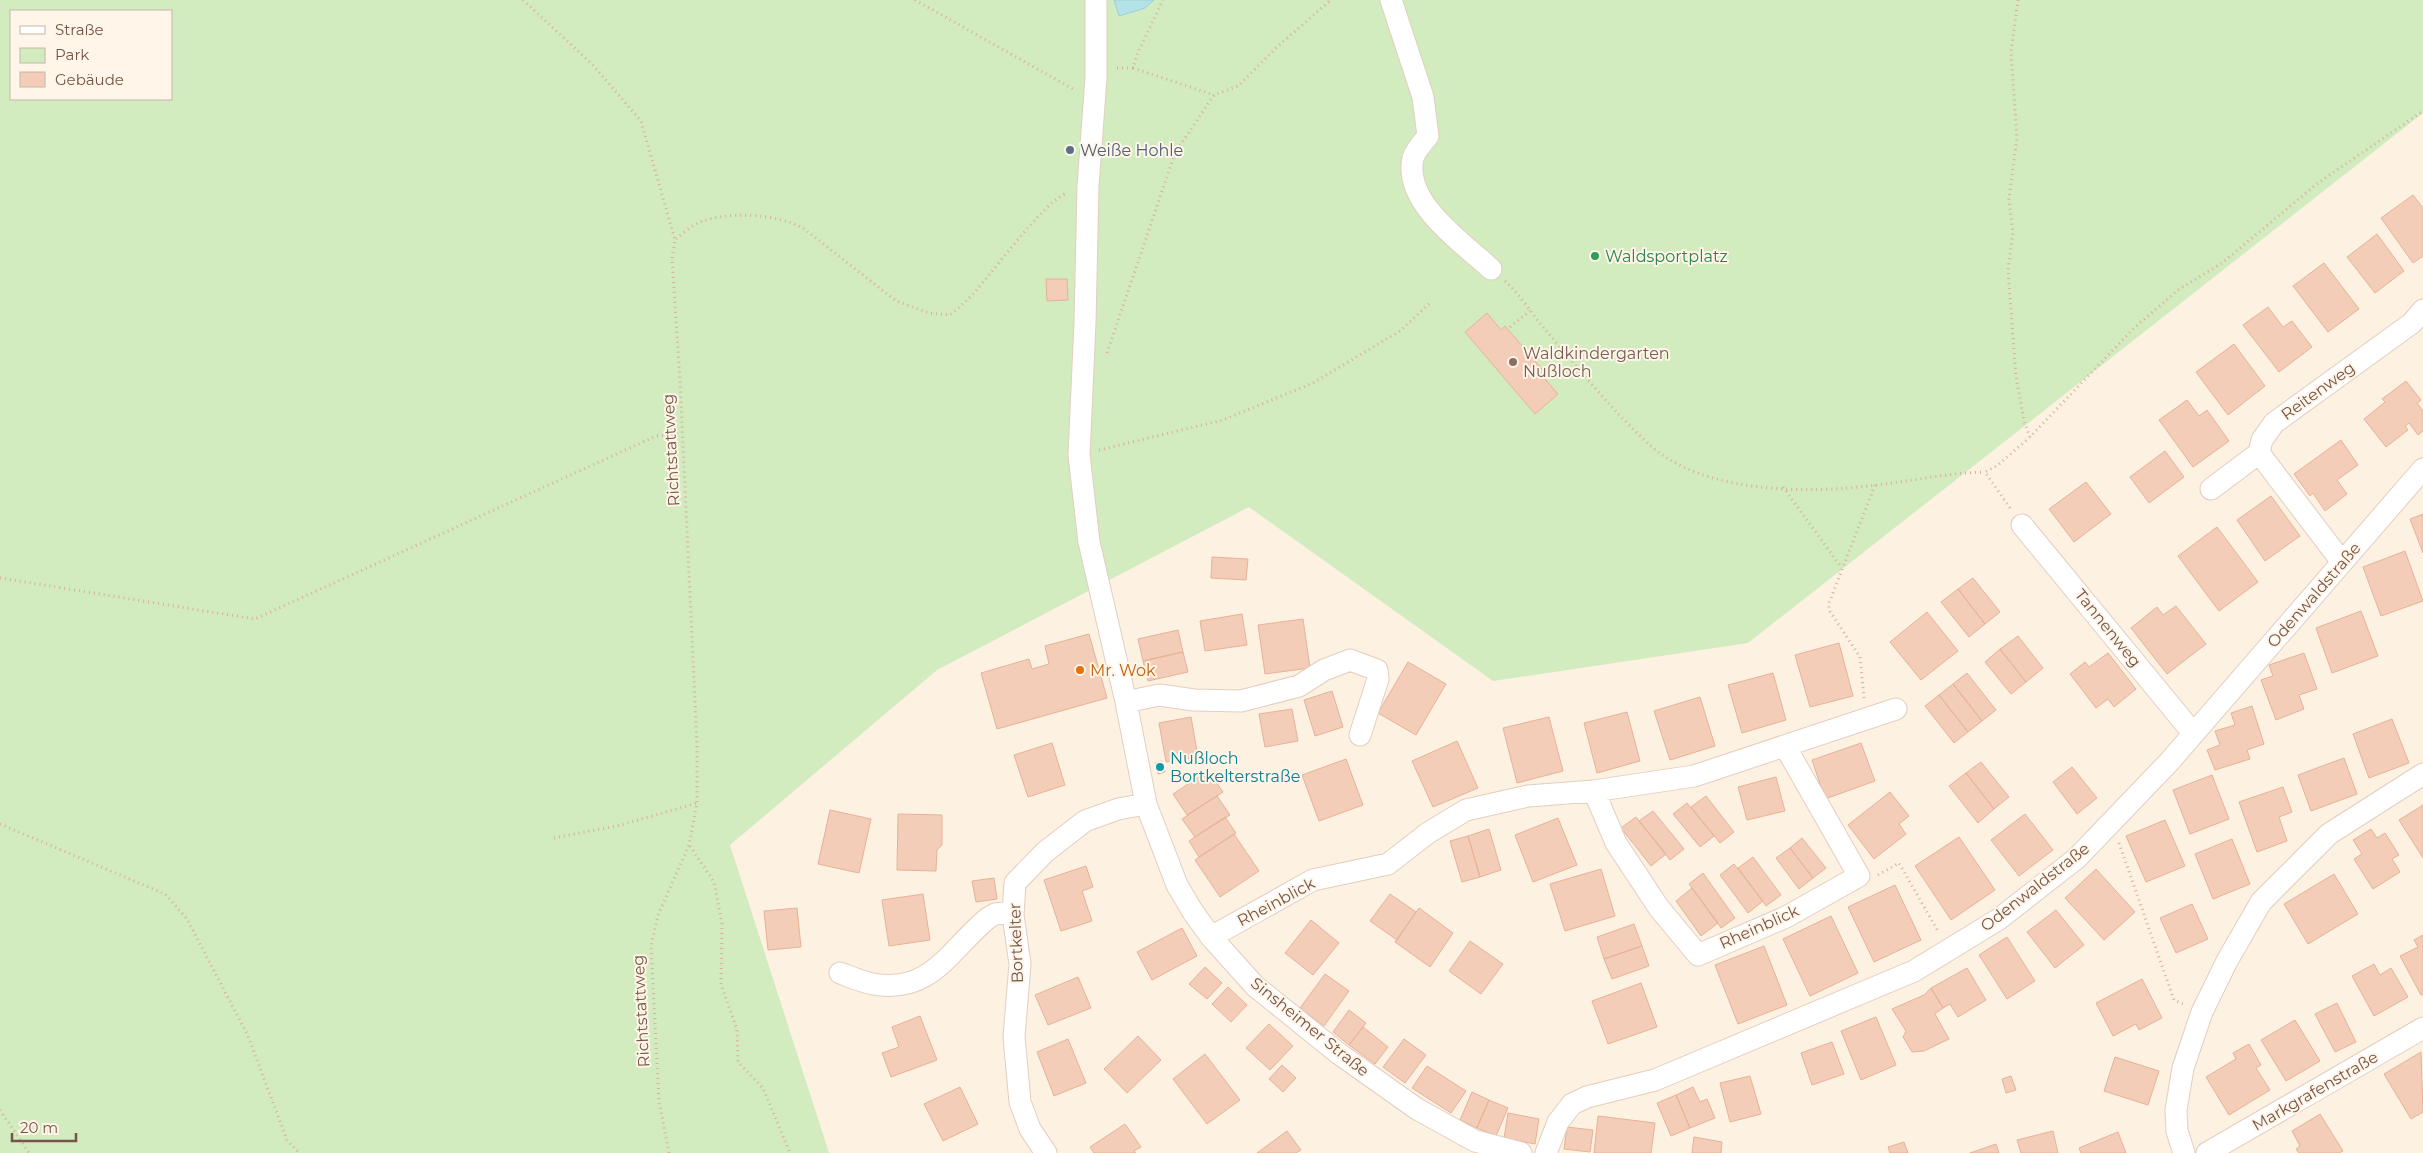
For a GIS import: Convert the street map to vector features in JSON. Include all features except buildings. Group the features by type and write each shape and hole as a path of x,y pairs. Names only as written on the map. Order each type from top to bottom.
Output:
{"street":[{"name":"Sinsheimer Straße","path":"1096,0 1096,69 1088,186 1085,322 1079,455 1089,542 1126,702 1146,804 1177,885 1192,912 1255,986 1338,1053 1409,1104 1474,1141 1521,1153"},
{"path":"1391,0 1423,97 1427,126 1428,136 1413,157 1412,180 1425,207 1491,269"},
{"name":"Reitenweg","path":"2211,489 2259,453 2262,440 2274,423 2412,323 2423,310"},
{"path":"2259,453 2342,562"},
{"name":"Odenwaldstraße","path":"1546,1153 1558,1122 1572,1104 1587,1097 1655,1080 1914,971 1999,919 2077,858 2170,761 2423,469"},
{"name":"Tannenweg","path":"2022,525 2193,733"},
{"path":"1126,702 1159,695 1194,700 1241,701 1299,686 1324,670 1350,660 1377,670 1378,679 1360,735"},
{"name":"Rheinblick","path":"1212,937 1313,880 1388,864 1428,833 1466,810 1528,796 1594,791 1694,776 1896,709"},
{"name":"Rheinblick","path":"1594,791 1616,843 1659,908 1698,954 1786,918 1858,876 1785,746"},
{"path":"2184,1153 2177,1131 2176,1110 2183,1068 2202,1012 2227,961 2261,902 2329,834 2423,774"},
{"name":"Bortkelter","path":"1046,1153 1030,1129 1020,1102 1014,1037 1020,964 1013,912 1015,883 1045,852 1085,821 1118,809 1146,804"},
{"path":"840,973 873,984 906,986 926,978 988,918 995,914 1013,912"},
{"name":"Markgrafenstraße","path":"2207,1153 2423,1028"}],"path":[{"path":"523,0 592,64 641,121 675,240 700,222 715,219 745,215 789,220 803,228 896,301 929,313 950,315 968,299 1032,224 1061,194 1088,186"},
{"path":"915,0 1076,91 1094,97"},
{"path":"1133,68 1138,52 1163,0"},
{"path":"1104,361 1175,153 1214,95 1238,86 1278,46 1331,0"},
{"path":"2018,0 2011,52 2017,138 2009,199 2013,233 2008,270 2016,376 2024,421 2030,437"},
{"path":"1096,69 1133,68 1214,95"},
{"path":"1491,269 1510,286 1577,366 1651,446 1684,468 1722,481 1759,487 1800,489 1875,485 1953,473 1985,472 1998,465 2030,437 2134,328 2178,290 2222,263 2318,183 2423,111"},
{"name":"Richtstattweg","path":"668,1153 658,1101 651,946 658,915 689,845 697,803 697,745 672,258 675,240"},
{"path":"1079,455 1223,420 1313,383 1400,330 1431,302"},
{"path":"1510,327 1530,310"},
{"path":"0,578 255,619 656,436 682,434"},
{"path":"1985,472 2022,525"},
{"path":"1866,719 1860,657 1829,610 1828,603 1875,485"},
{"path":"1783,487 1842,568"},
{"path":"554,838 621,825 697,803"},
{"path":"2112,822 2174,1000"},
{"path":"0,824 165,894 186,919 248,1036 287,1140 299,1153"},
{"path":"689,845 714,882 722,924 721,984 736,1030 738,1062 763,1088 790,1153"},
{"path":"1900,863 1949,951"},
{"path":"0,1110 29,1153"}],"green space":[{"path":"0,0 2423,0 2423,113 1748,643 1493,681 1249,507 937,670 730,845 829,1153 0,1153"}],"water":[{"path":"1114,0 1154,0 1145,8 1119,16"}],"place":[{"name":"Weiße Hohle","path":"1070,150"},
{"name":"Waldsportplatz","path":"1595,256"},
{"name":"Waldkindergarten Nußloch","path":"1513,362"},
{"name":"Mr. Wok","path":"1080,670"},
{"name":"Nußloch Bortkelterstraße","path":"1160,767"}]}
